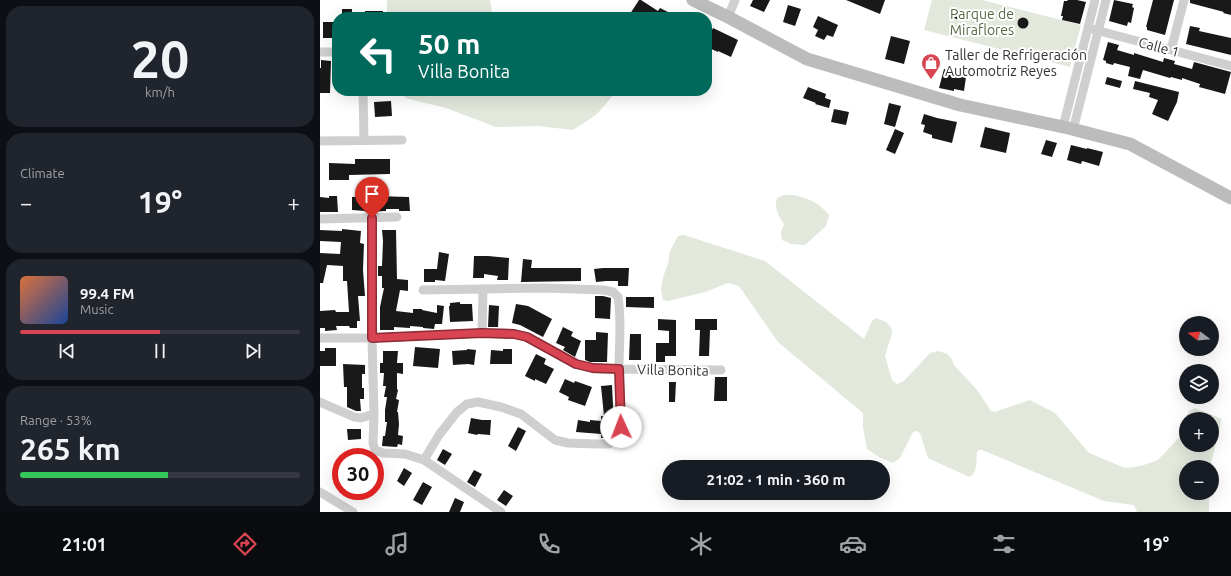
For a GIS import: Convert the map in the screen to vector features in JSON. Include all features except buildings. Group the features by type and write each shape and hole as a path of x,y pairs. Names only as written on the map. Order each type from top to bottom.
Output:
{"street":[{"path":"693,0 807,58 960,105 1068,128 1130,144 1230,195"},
{"path":"728,17 735,0"},
{"path":"1068,128 1095,0"},
{"path":"1068,128 1106,0"},
{"path":"1171,50 1184,0"},
{"name":"Calle 1","path":"1088,28 1231,66"},
{"path":"320,52 332,52"},
{"path":"363,96 364,140"},
{"path":"320,140 402,140"},
{"path":"320,219 397,217"},
{"path":"372,218 373,443 375,450 383,453 405,454 424,460 501,512"},
{"path":"482,333 483,288"},
{"path":"423,290 545,288 604,290 613,292 618,297 620,308 619,369 621,427 618,438 609,444 568,443 555,440 521,414 501,407 478,402 467,404 457,412 424,460"},
{"name":"Villa Bonita","path":"320,338 372,338 482,333 514,334 527,337 576,364 593,368 721,370"},
{"path":"320,402 354,417 361,418 374,414"},
{"path":"320,492 353,512"}],"green space":[{"path":"387,0 490,0 492,12 387,12"},
{"name":"Parque de Miraflores","path":"932,0 982,0 1081,25 1070,67 924,30"},
{"path":"405,96 613,96 596,115 573,130 538,126 496,127 446,108 405,98"},
{"path":"783,195 794,195 813,202 829,215 826,226 805,245 791,244 782,240 781,232 784,224 777,211 777,198"},
{"path":"684,235 765,261 864,339 872,321 876,318 886,322 892,329 892,333 885,356 892,380 897,384 904,381 930,353 939,351 947,354 951,358 954,365 977,390 991,411 995,412 1030,400 1055,413 1089,453 1125,468 1141,466 1158,460 1179,437 1179,452 1214,452 1212,460 1179,460 1179,500 1209,500 1209,512 1137,512 1134,505 1104,501 982,450 977,452 975,470 969,477 928,458 920,433 917,431 913,432 900,458 893,463 890,462 890,460 879,457 867,449 863,427 863,413 778,342 739,286 728,283 705,292 668,301 663,300 661,289 670,251 678,236"},
{"path":"1195,408 1205,412 1188,412"},
{"path":"1219,418 1222,419 1219,431"}],"place":[{"name":"Taller de Refrigeración Automotriz Reyes","path":"931,80"}],"route":[{"path":"372,218 372,338 482,333 514,334 527,337 576,364 593,368 619,369 621,427"}]}
